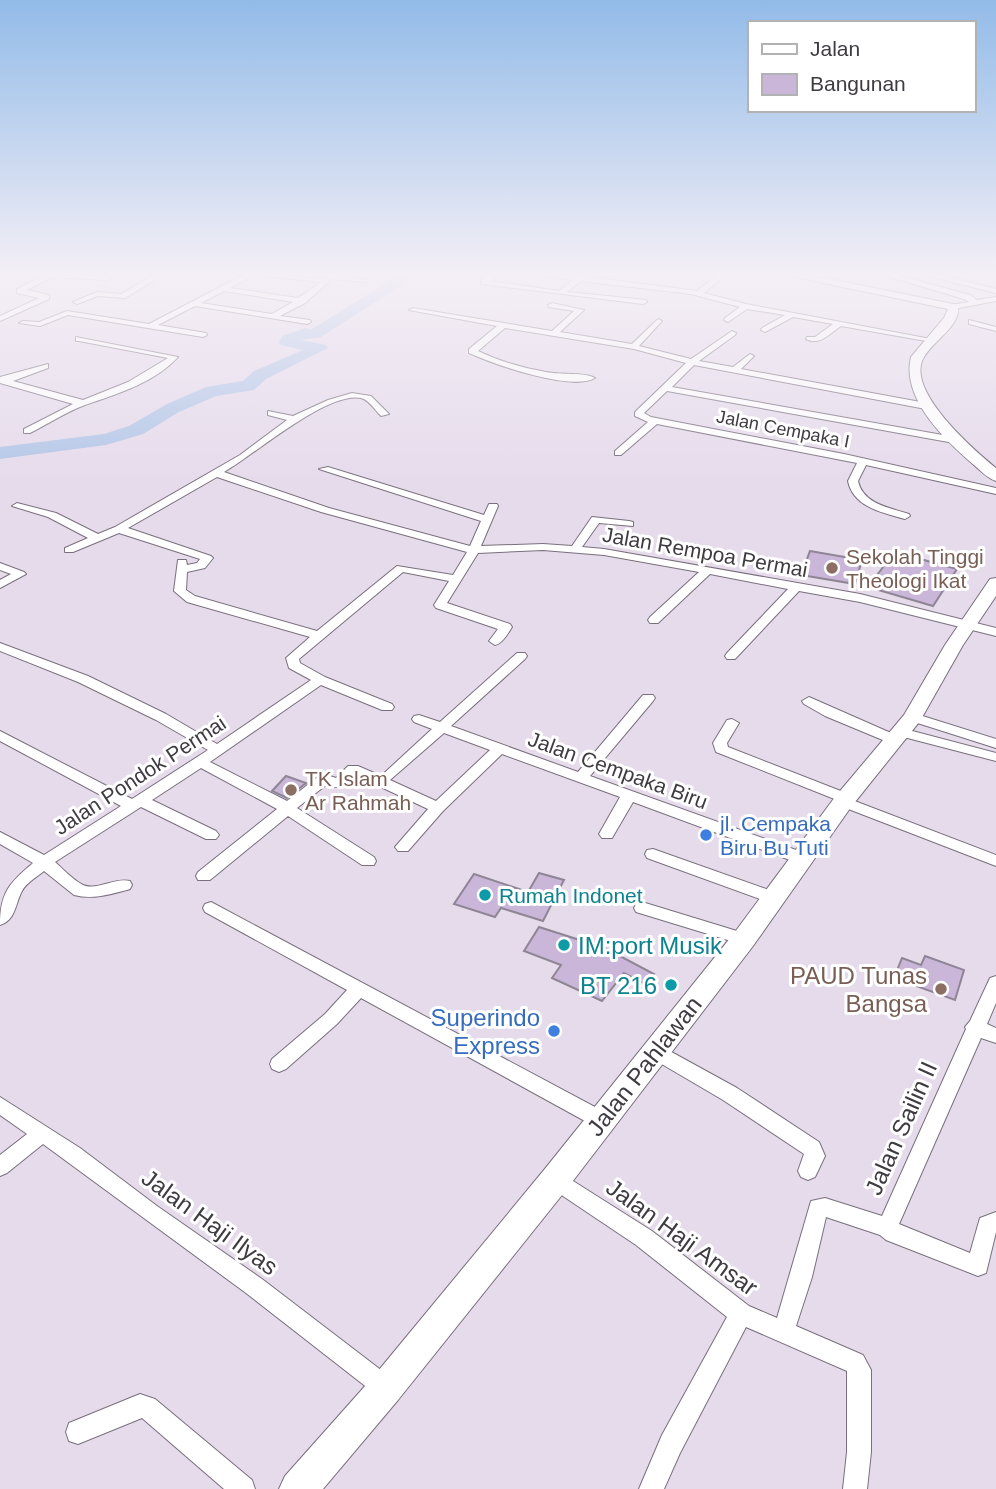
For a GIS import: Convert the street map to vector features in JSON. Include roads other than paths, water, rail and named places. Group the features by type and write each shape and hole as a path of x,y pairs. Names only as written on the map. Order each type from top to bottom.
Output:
{"main road":[{"path":"931,341 915,364 926,406 954,440 996,476"},
{"name":"Jalan Pahlawan","path":"298,1489 386,1388 555,1180 744,939 845,800 904,728 996,583"}],"street":[{"path":"27,431 83,402 145,377 174,357 92,341"},
{"path":"484,341 472,351 506,366 591,379"},
{"path":"600,341 692,362 926,406"},
{"path":"634,347 639,341"},
{"path":"656,420 638,414 692,362 720,341"},
{"path":"735,370 750,356"},
{"path":"3,382 45,366"},
{"path":"3,382 83,402"},
{"path":"665,388 954,440"},
{"path":"69,550 119,529 243,457 294,419 340,398 356,395 367,397 384,414"},
{"path":"271,413 294,419"},
{"path":"618,453 656,420"},
{"name":"Jalan Cempaka I","path":"656,420 863,461 996,491"},
{"path":"863,461 853,481 855,491 873,505 905,516"},
{"path":"324,469 487,519"},
{"name":"Jalan Rempoa Permai","path":"216,473 430,541 474,550 543,547 575,549 905,608 967,627 996,632"},
{"path":"17,506 52,515 97,538"},
{"path":"493,506 474,550 441,607 504,625 507,628 495,641"},
{"path":"575,549 596,519 629,524"},
{"path":"119,529 207,558 201,566 182,569"},
{"path":"182,550 180,591 191,599 317,635"},
{"path":"0,566 20,574 0,585"},
{"path":"387,706 320,680 295,665 292,659 317,635 401,568 457,579"},
{"path":"654,620 706,572"},
{"path":"731,656 795,588"},
{"path":"0,648 83,679 161,717 218,750"},
{"path":"388,776 521,656"},
{"name":"Jalan Pondok Permai","path":"0,919 7,911 16,886 44,862 201,762 320,680"},
{"path":"580,779 648,698"},
{"path":"809,701 830,713 996,744"},
{"name":"Jalan Cempaka Biru","path":"419,719 804,859"},
{"path":"732,723 720,743 722,749 996,861"},
{"path":"904,728 996,757"},
{"path":"0,735 135,803 211,835"},
{"path":"403,847 438,808 499,749"},
{"path":"201,762 288,810 368,860"},
{"path":"204,876 324,779 338,784 353,769 438,808"},
{"path":"607,834 628,797"},
{"path":"0,837 44,862 84,892 124,885"},
{"path":"653,854 774,898"},
{"path":"211,908 601,1120"},
{"path":"642,908 744,939"},
{"name":"Jalan Sailin II","path":"783,1333 801,1277 818,1208 825,1207 887,1227 974,1027 996,983"},
{"path":"279,1064 331,1019 360,988"},
{"path":"974,1027 996,1036"},
{"path":"655,1051 730,1094 812,1147 815,1156 808,1171"},
{"name":"Jalan Haji Ilyas","path":"0,1105 73,1154 150,1213 254,1286 386,1388"},
{"path":"0,1167 41,1134"},
{"name":"Jalan Haji Amsar","path":"555,1180 644,1238 741,1314 857,1365 859,1452 855,1489"},
{"path":"887,1227 905,1238 978,1266 986,1225 996,1222"},
{"path":"651,1489 671,1444 741,1314"},
{"path":"78,1432 140,1406 147,1407 243,1489"}],"waterway":[{"path":"0,453 106,439 136,430 173,408 212,391 248,386 260,375 320,348 287,341"}],"place":[{"name":"Sekolah Tinggi Theologi Ikat","path":"832,568"},
{"name":"TK Islam Ar Rahmah","path":"291,790"},
{"name":"jl. Cempaka Biru Bu Tuti","path":"706,835"},
{"name":"Rumah Indonet","path":"485,895"},
{"name":"IM:port Musik","path":"564,945"},
{"name":"BT 216","path":"671,985"},
{"name":"PAUD Tunas Bangsa","path":"941,989"},
{"name":"Superindo Express","path":"554,1031"}]}
